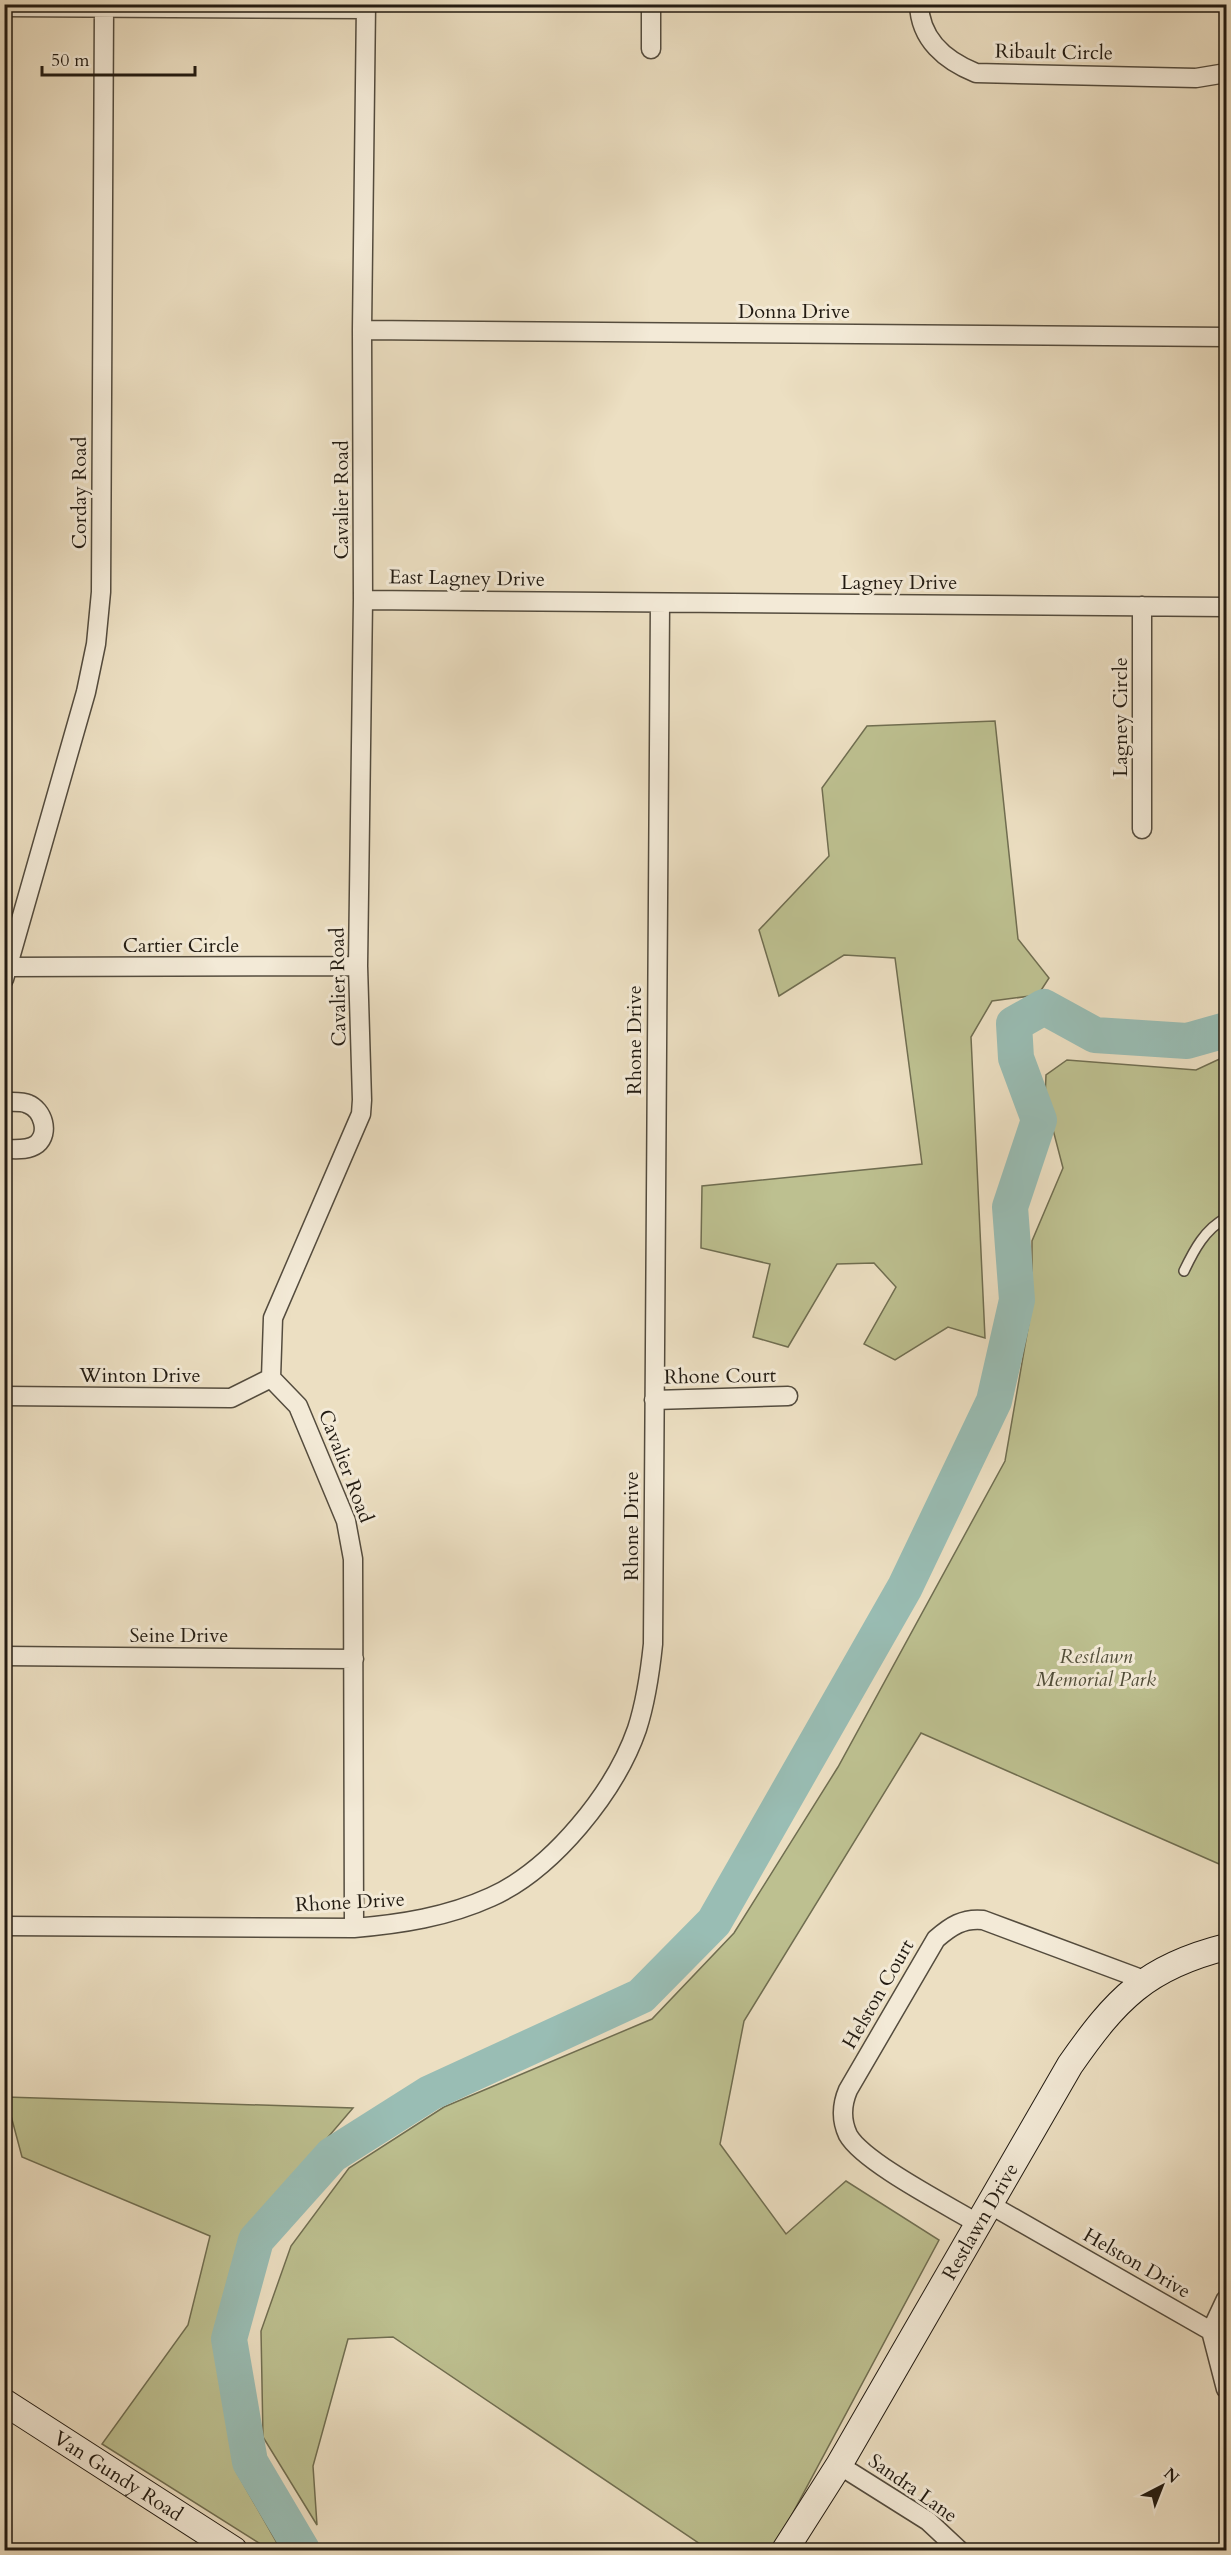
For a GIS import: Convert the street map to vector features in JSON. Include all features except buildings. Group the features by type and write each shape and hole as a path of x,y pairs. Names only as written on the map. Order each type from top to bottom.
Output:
{"street":[{"path":"651,4 651,49"},
{"name":"Ribault Circle","path":"919,4 925,32 938,50 955,64 976,73 1196,78 1227,73"},
{"path":"4,7 366,7"},
{"name":"Corday Road","path":"5,971 86,692 96,644 101,592 104,7"},
{"name":"Cavalier Road","path":"354,1928 353,1559 346,1521 298,1406 271,1378 273,1318 361,1113 362,1100 358,966 363,600 362,330 366,7"},
{"name":"Donna Drive","path":"362,330 1227,337"},
{"name":"East Lagney Drive","path":"363,600 571,602"},
{"name":"Lagney Drive","path":"571,602 1227,607"},
{"name":"Rhone Drive","path":"4,1926 354,1928 407,1923 451,1912 493,1896 554,1853 601,1798 620,1767 637,1730 648,1688 653,1644 660,603"},
{"name":"Lagney Circle","path":"1142,606 1142,829"},
{"name":"Cartier Circle","path":"5,971 358,966"},
{"path":"4,1102 28,1104 38,1111 44,1123 44,1134 37,1143 26,1149 4,1149"},
{"name":"Winton Drive","path":"4,1396 231,1398 271,1378"},
{"name":"Rhone Court","path":"654,1400 788,1396"},
{"name":"Seine Drive","path":"4,1656 354,1659"},
{"name":"Helston Court","path":"983,2214 866,2156 849,2137 845,2127 843,2103 848,2090 936,1938 951,1926 969,1919 983,1920 1144,1980"},
{"name":"Restlawn Drive","path":"785,2550 839,2465 1076,2057 1116,2004 1144,1980 1174,1964 1227,1947"},
{"name":"Helston Drive","path":"983,2214 1211,2331"},
{"path":"1227,2299 1211,2331 1227,2389"},
{"name":"Van Gundy Road","path":"4,2402 234,2550"},
{"name":"Sandra Lane","path":"839,2465 928,2521 959,2550"}],"lane":[{"path":"1184,1271 1192,1254 1212,1226 1227,1218"}],"green space":[{"path":"995,721 1018,939 1049,978 1038,995 992,1001 971,1037 985,1338 948,1327 895,1360 864,1344 896,1287 874,1263 837,1264 788,1347 753,1337 770,1264 701,1248 702,1186 922,1164 895,958 844,955 779,996 759,930 829,856 822,788 867,726"},
{"name":"Restlawn Memorial Park","path":"1226,1056 1226,1867 921,1733 744,2021 720,2144 786,2234 846,2181 939,2240 773,2550 709,2550 393,2337 348,2339 313,2466 317,2525 263,2437 261,2331 291,2246 349,2168 444,2107 652,2019 734,1933 838,1767 1005,1461 1032,1305 1032,1241 1063,1168 1045,1099 1046,1075 1067,1060 1196,1070"},
{"path":"6,2097 353,2108 245,2234 215,2339 236,2471 281,2550 270,2550 102,2444 188,2325 210,2236 22,2157"}],"waterway":[{"path":"302,2550 250,2462 229,2339 256,2240 332,2155 430,2093 641,1996 714,1922 905,1587 994,1401 1017,1300 1010,1207 1039,1120 1016,1058 1014,1024 1044,1007 1095,1035 1187,1041 1226,1030"}]}
